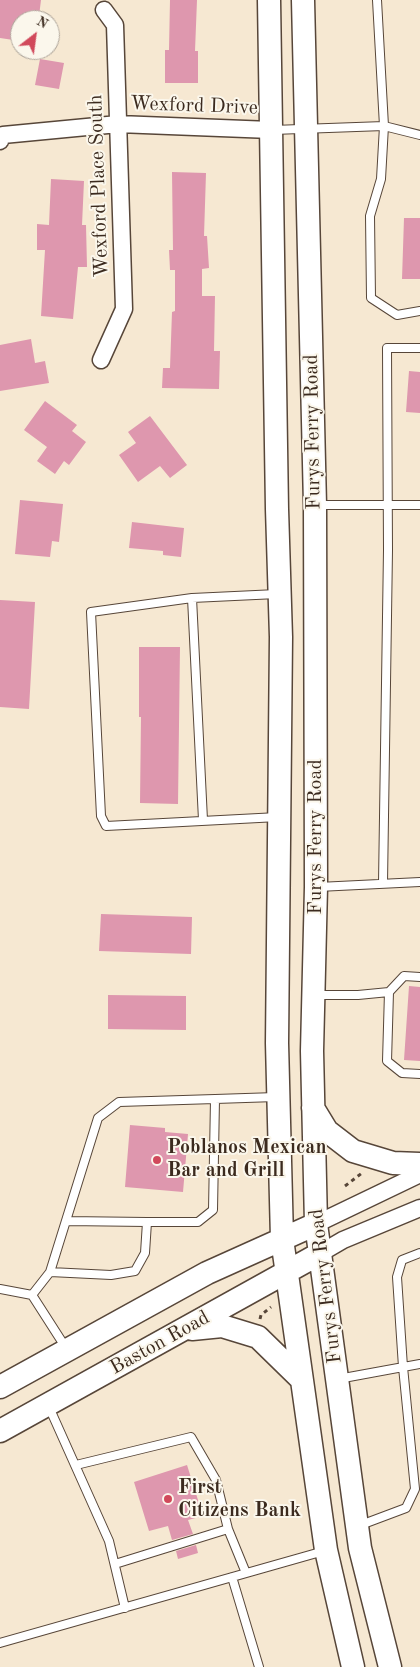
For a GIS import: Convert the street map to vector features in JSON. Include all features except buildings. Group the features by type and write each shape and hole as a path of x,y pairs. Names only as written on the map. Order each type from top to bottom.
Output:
{"main road":[{"name":"Furys Ferry Road","path":"268,0 280,594 278,1098 282,1239 326,1550 353,1667"},
{"name":"Furys Ferry Road","path":"303,0 315,506 316,887 313,1108 316,1224 360,1548 390,1667"},
{"path":"313,1108 327,1131 353,1151 393,1163 420,1164"},
{"name":"Baston Road","path":"0,1388 207,1273 316,1224"},
{"name":"Baston Road","path":"0,1430 319,1254"},
{"path":"183,1330 222,1326 258,1337 301,1379"}],"street":[{"name":"Wexford Place South","path":"101,360 124,309 115,25 104,10"},
{"name":"Wexford Drive","path":"1,135 118,124 271,130"},
{"path":"316,1224 420,1174"},
{"path":"319,1254 344,1240 420,1208"}],"lane":[{"path":"377,0 384,126 381,179 370,216 371,298 397,315 420,311"},
{"path":"271,130 306,131 384,126 420,134"},
{"path":"383,883 388,506 387,348 420,348"},
{"path":"315,506 420,505"},
{"path":"280,594 192,598 92,612 101,816 106,826 280,816"},
{"path":"192,598 203,820"},
{"path":"316,887 420,882"},
{"path":"420,976 404,976 389,992 386,1061 402,1073 420,1074"},
{"path":"314,995 358,995 389,992"},
{"path":"32,1295 50,1272 98,1118 118,1102 278,1098"},
{"path":"66,1221 198,1222 212,1210 215,1099"},
{"path":"50,1272 111,1275 135,1271 144,1253 146,1222"},
{"path":"357,1527 406,1508 415,1489 403,1367 397,1276 402,1260 420,1253"},
{"path":"0,1290 32,1295 67,1350"},
{"path":"337,1379 420,1364"},
{"path":"48,1405 109,1541 125,1608"},
{"path":"76,1465 192,1437 216,1480 228,1529 246,1573"},
{"path":"115,1564 228,1529"},
{"path":"0,1643 326,1550"},
{"path":"232,1577 259,1667"}],"path":[{"path":"345,1186 357,1179 366,1169"}],"place":[{"name":"Poblanos Mexican Bar and Grill","path":"157,1160"},
{"name":"First Citizens Bank","path":"168,1499"}]}
